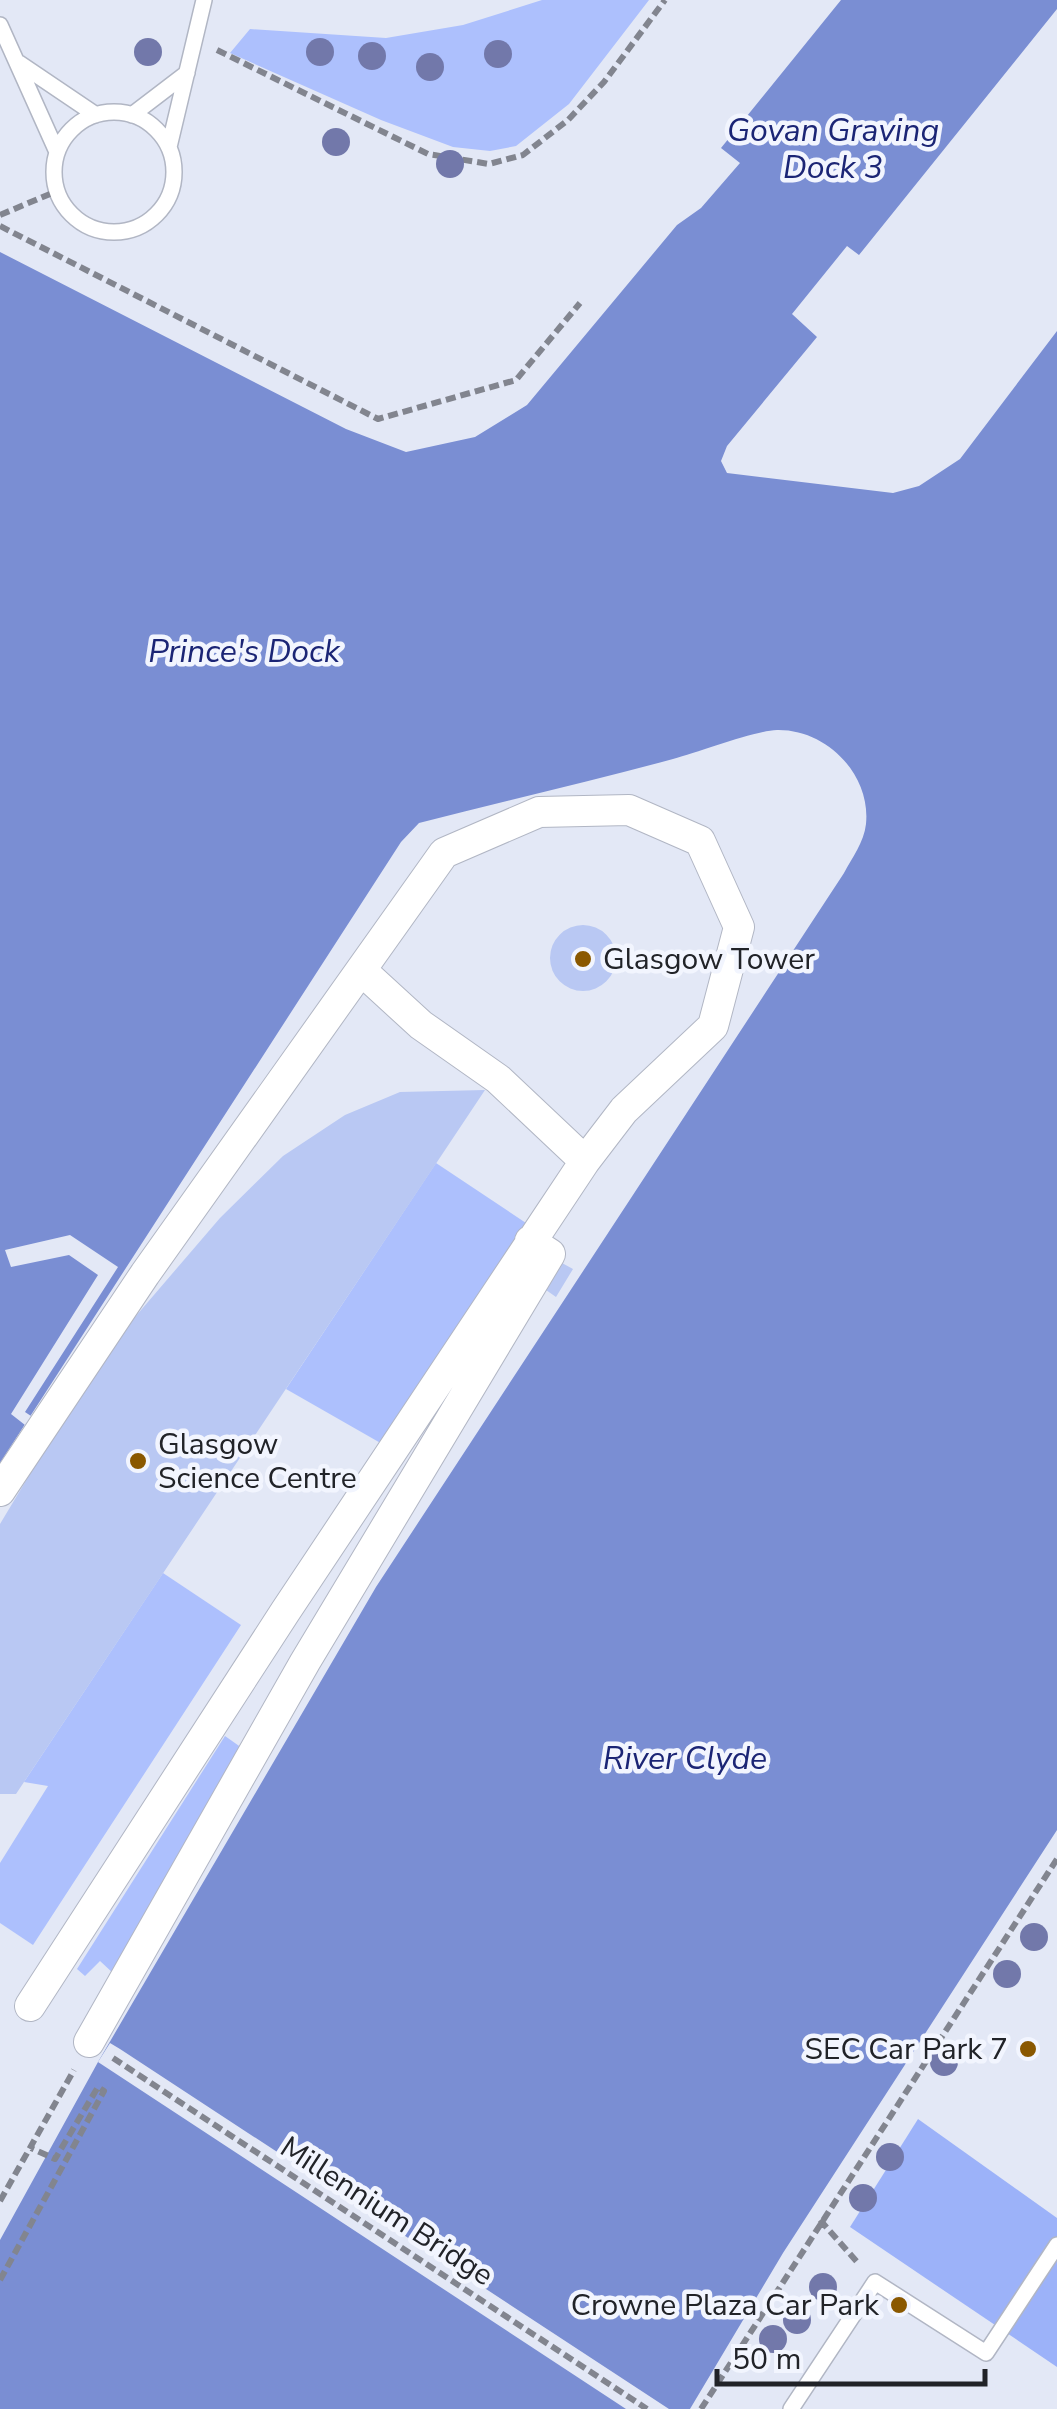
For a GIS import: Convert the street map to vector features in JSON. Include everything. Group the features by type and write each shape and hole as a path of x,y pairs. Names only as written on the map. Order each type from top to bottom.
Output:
{"street":[{"path":"0,1491 145,1274 444,853 538,812 629,810 700,841 739,927 713,1026 624,1110 585,1161 30,2006"},
{"path":"361,970 421,1025 498,1079 585,1161"},
{"path":"96,2047 304,1662 550,1254 530,1240"}],"lane":[{"path":"169,146 204,0"},
{"path":"0,25 57,152"},
{"path":"16,61 96,115"},
{"path":"132,115 187,73"},
{"path":"96,115 132,115 158,130 169,146 175,166 166,204 154,218 137,228 118,233 98,231 80,222 57,191 57,152 68,134 96,115"},
{"path":"791,2409 875,2282 986,2352 1057,2244"}],"path":[{"path":"197,30 217,50 428,154 489,164 523,155 568,120 604,82 665,0"},
{"path":"0,215 57,191"},
{"path":"0,226 378,419 516,380 580,303"},
{"path":"701,2409 1057,1859"},
{"path":"0,2201 96,2047"},
{"name":"Millennium Bridge","path":"96,2047 646,2409"},
{"path":"0,2280 104,2091 98,2087 54,2159 30,2148"},
{"path":"820,2220 875,2282"}],"shaded area":[{"path":"542,0 649,0 569,104 516,146 490,151 453,147 381,120 230,53 250,29 386,38 463,25"},
{"path":"436,1163 526,1223 384,1445 286,1389"},
{"path":"163,1573 241,1625 33,1945 0,1923 0,1863 48,1786 24,1782"},
{"path":"225,1736 242,1748 114,1974 100,1961 85,1976 77,1969"},
{"path":"918,2119 1057,2218 1057,2367 850,2227"}],"water":[{"name":"River Clyde","path":"841,0 1057,0 1057,9 859,255 847,246 792,314 817,337 727,446 721,461 727,473 893,493 919,486 960,459 1057,331 1057,1830 783,2253 690,2409 0,2409 0,2240 98,2062 376,1587 844,873 860,843 866,806 853,772 828,746 812,737 777,730 419,823 401,842 0,1463 0,252 346,429 406,452 475,437 527,405 677,225 701,208 740,163 721,148"}],"pier":[{"path":"70,1235 118,1267 25,1412 31,1416 25,1425 11,1414 98,1275 69,1255 11,1267 5,1250"},
{"path":"110,2043 669,2409 626,2409 98,2062"}],"building":[{"name":"Glasgow Tower","path":"583,925 596,927 606,935 614,945 614,971 606,981 596,989 583,991 570,989 560,981 552,971 550,958 552,945 560,935 570,927"},
{"name":"Glasgow Science Centre","path":"485,1090 16,1794 0,1794 0,1524 99,1359 220,1218 283,1156 345,1115 400,1092"},
{"path":"562,1263 573,1269 556,1297 546,1290"}],"place":[{"name":"Glasgow Tower","path":"583,959"},
{"name":"Glasgow Science Centre","path":"138,1461"},
{"name":"SEC Car Park 7","path":"1028,2049"},
{"name":"Crowne Plaza Car Park","path":"899,2305"}],"water label":[{"name":"Govan Graving Dock 3","path":"833,148"},
{"name":"Prince's Dock","path":"244,651"}]}
